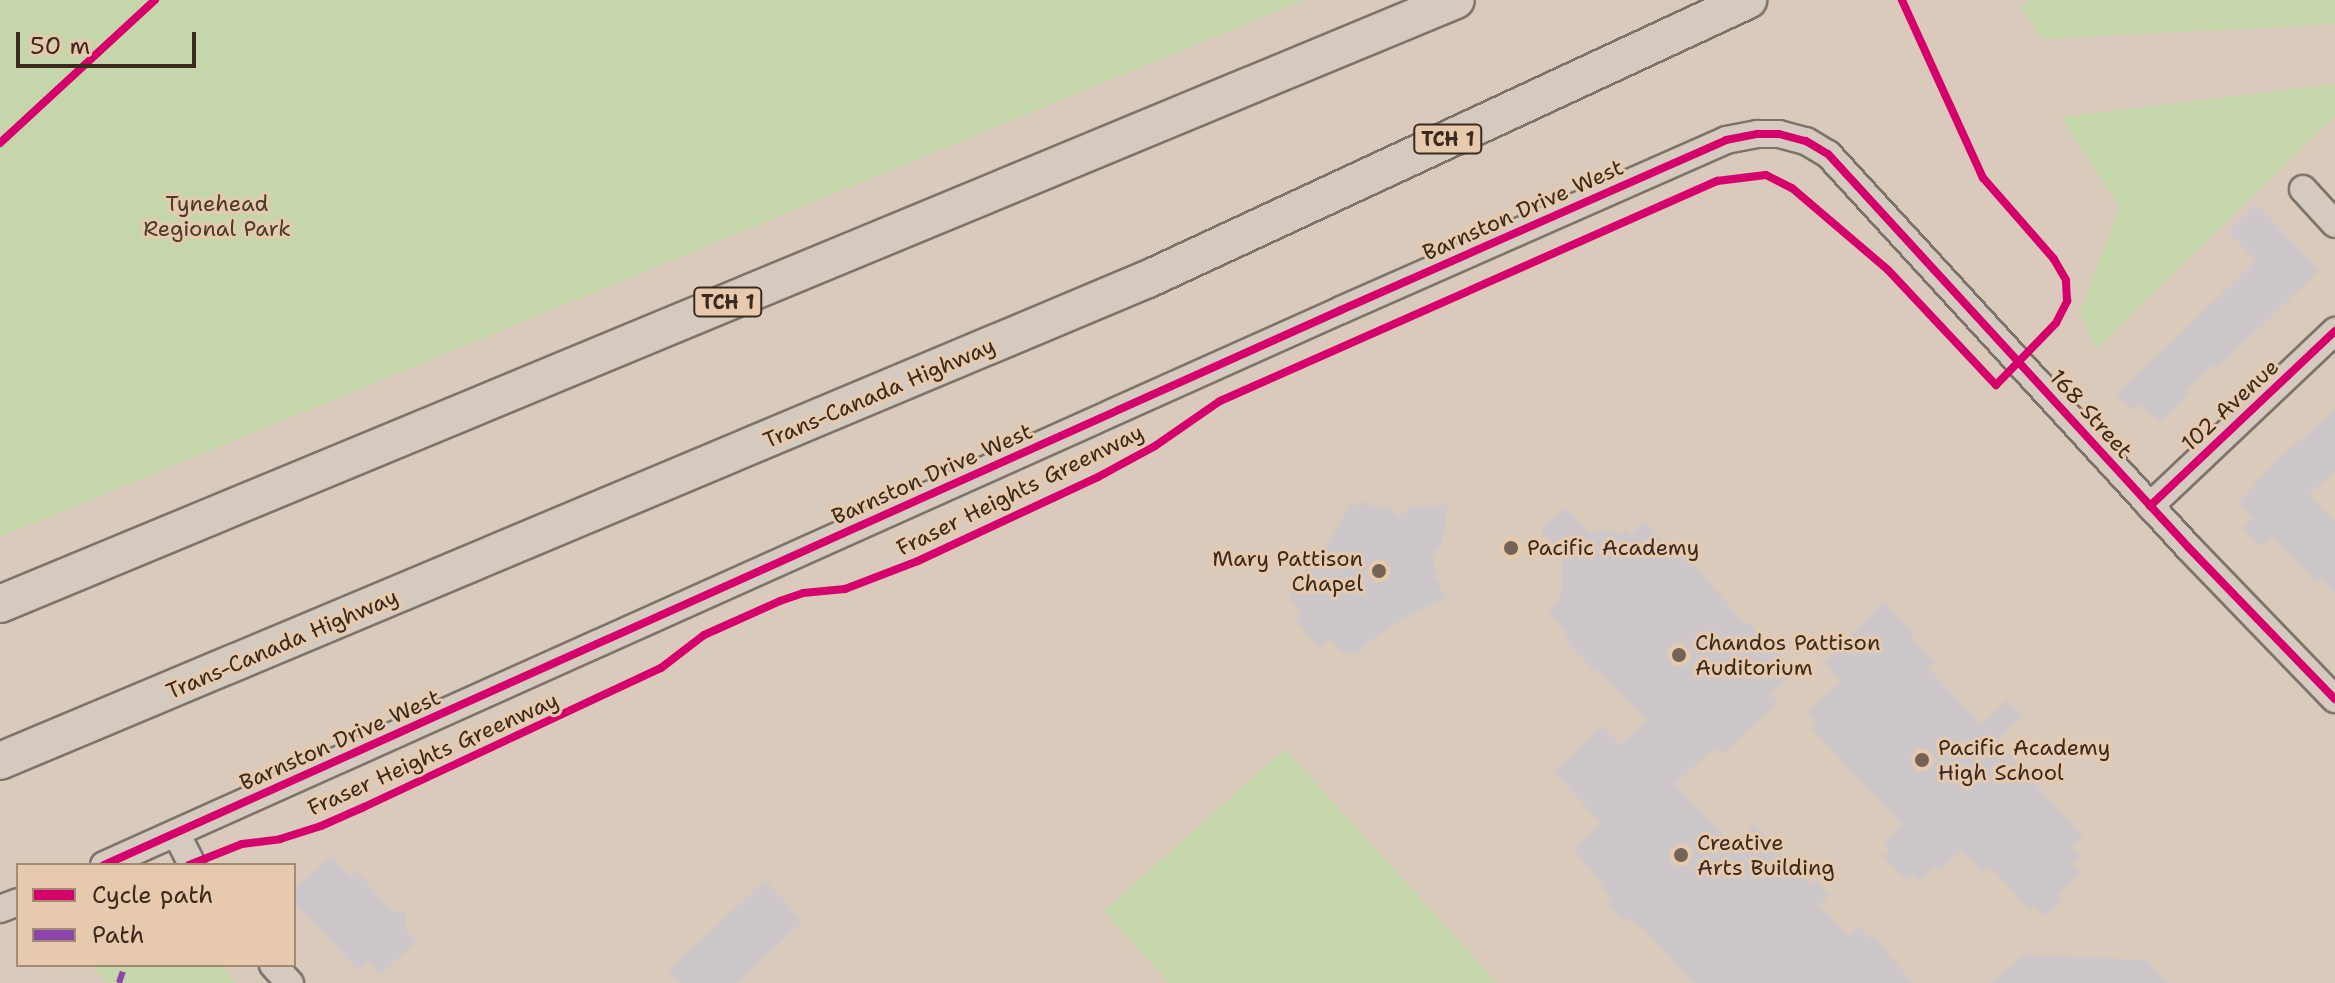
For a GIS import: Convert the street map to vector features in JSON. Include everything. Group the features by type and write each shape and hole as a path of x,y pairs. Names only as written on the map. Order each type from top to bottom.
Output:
{"highway":[{"name":"TCH 1","path":"0,604 1456,0"},
{"name":"Trans-Canada Highway","path":"0,761 1148,279 1748,0"}],"street":[{"name":"Barnston Drive West","path":"108,863 1712,146 1757,134 1779,134"},
{"name":"168 Street","path":"1779,134 1806,141 1828,154 2150,506 2335,699"},
{"path":"2303,189 2335,224"},
{"name":"102 Avenue","path":"2150,506 2335,331"},
{"path":"176,833 191,863"},
{"path":"275,967 290,983"}],"green space":[{"name":"Tynehead Regional Park","path":"0,0 1304,0 0,537"},
{"path":"2032,0 2335,0 2335,24 2042,39 2021,5"},
{"path":"2335,84 2335,116 2096,349 2080,312 2120,207 2061,117"},
{"path":"1285,749 1497,983 1169,983 1104,911"},
{"path":"92,967 222,967 236,983 107,983"}],"building":[{"path":"2256,204 2320,270 2228,358 2216,367 2213,365 2161,422 2139,404 2132,410 2116,395 2256,261 2228,232"},
{"path":"2335,410 2335,471 2309,495 2335,522 2335,594 2320,578 2316,582 2273,536 2261,547 2243,528 2253,518 2238,503 2276,461"},
{"path":"1353,501 1357,507 1366,501 1370,507 1375,504 1381,510 1387,504 1398,517 1409,507 1448,505 1442,546 1431,555 1436,560 1433,566 1439,572 1435,576 1443,584 1438,589 1447,597 1390,626 1356,653 1343,653 1329,639 1320,648 1295,621 1303,614 1291,601 1291,583 1318,559"},
{"path":"1567,508 1590,533 1602,530 1621,534 1626,530 1630,535 1645,521 1666,544 1671,539 1747,626 1750,623 1796,671 1770,694 1778,702 1722,755 1714,748 1675,784 1733,845 1754,824 1810,885 1816,880 1830,895 1819,905 1849,936 1859,926 1871,939 1874,937 1913,983 1694,983 1642,927 1640,929 1628,917 1624,921 1608,904 1612,899 1601,887 1604,886 1573,849 1601,823 1554,772 1603,726 1620,745 1647,720 1564,639 1569,635 1548,612 1562,598 1558,594 1563,588 1563,557 1541,532 1547,523"},
{"name":"Pacific Academy High School","path":"1883,602 1914,634 1911,638 1934,663 1928,668 1981,724 2007,700 2022,716 1997,741 2083,837 2072,846 2081,855 2072,863 2081,871 2057,894 2063,900 2045,917 2034,906 2030,910 1990,867 1983,873 1962,850 1940,870 1936,866 1920,881 1913,874 1906,880 1883,856 1890,850 1883,843 1902,825 1811,728 1816,723 1807,713 1841,681 1824,662"},
{"path":"332,856 350,876 357,871 392,911 406,911 405,929 417,941 381,974 368,961 358,970 296,904 296,887"},
{"path":"765,880 803,921 737,983 680,983 668,971"},
{"path":"2023,955 2147,960 2168,983 1993,983"}],"marked path":[{"path":"119,983 124,967"}],"cycle path":[{"path":"0,143 155,0"},
{"name":"Fraser Heights Greenway","path":"194,863 242,844 280,839 321,826 364,807 661,668 704,635 780,601 803,593 845,589 918,561 1098,477 1155,446 1220,401 1717,181 1766,175 1792,188 1888,270 1996,385 2056,323 2067,301 2066,280 2054,259 1983,178 1902,0"},
{"name":"Fraser Heights Greenway","path":"108,863 1341,310 1726,140 1757,134 1779,134 1806,141 1828,154 2189,548 2335,699"},
{"path":"2150,506 2335,331"}],"place":[{"name":"Pacific Academy","path":"1511,548"},
{"name":"Mary Pattison Chapel","path":"1379,571"},
{"name":"Chandos Pattison Auditorium","path":"1679,655"},
{"name":"Pacific Academy High School","path":"1922,760"},
{"name":"Creative Arts Building","path":"1681,855"}]}
